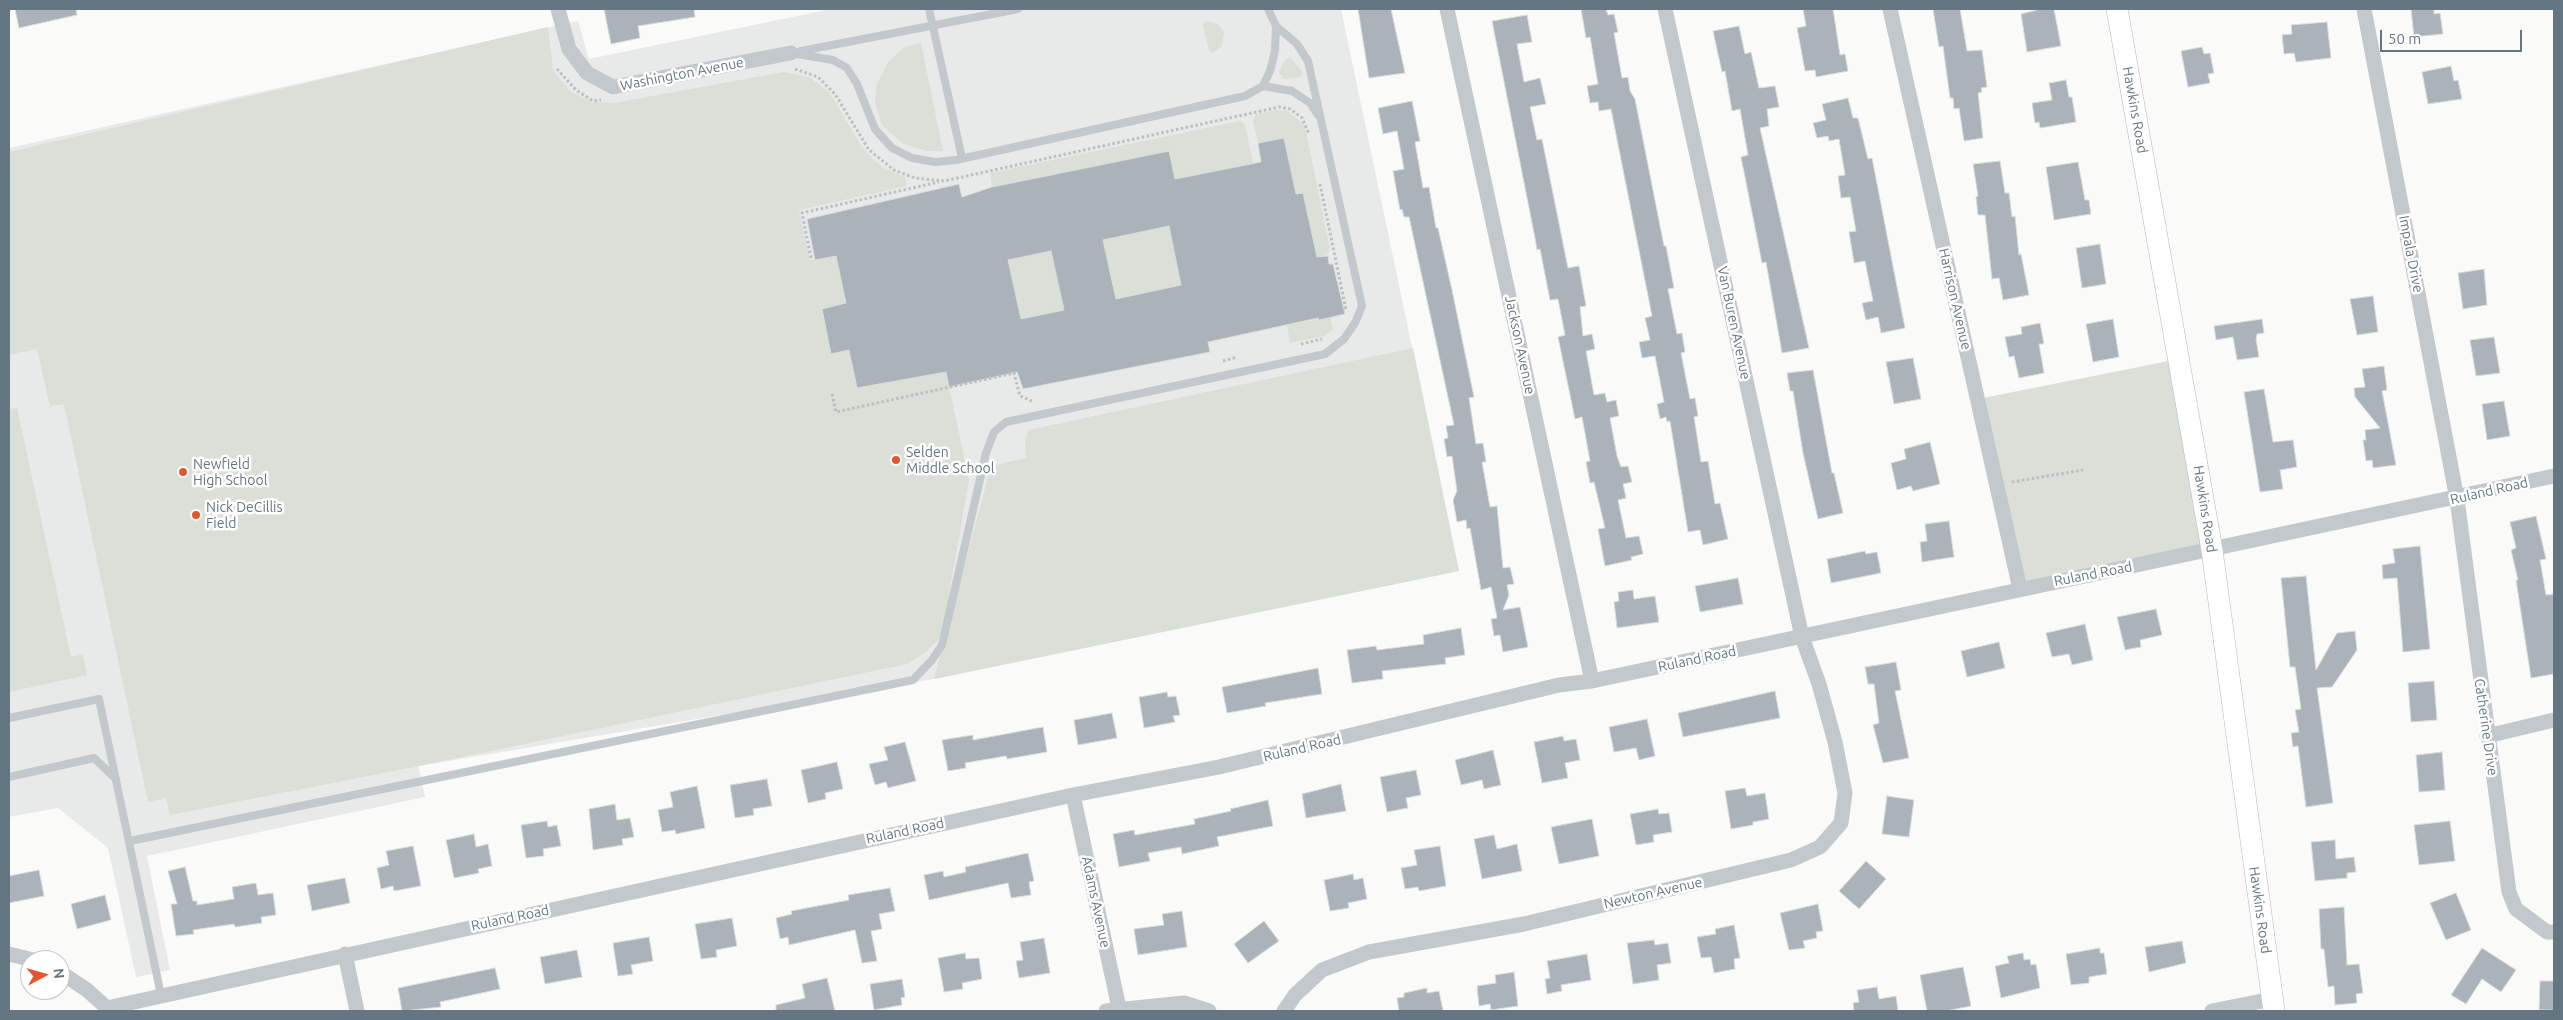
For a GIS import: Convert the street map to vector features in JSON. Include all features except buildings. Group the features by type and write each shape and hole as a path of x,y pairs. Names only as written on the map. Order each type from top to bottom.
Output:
{"street":[{"name":"Washington Avenue","path":"558,9 569,49 587,73 613,87 791,53"},
{"name":"Jackson Avenue","path":"1448,9 1592,682"},
{"name":"Van Buren Avenue","path":"1665,9 1802,637"},
{"name":"Harrison Avenue","path":"1890,9 2020,589"},
{"name":"Hawkins Road","path":"2117,9 2212,550 2273,1005"},
{"name":"Impala Drive","path":"2364,9 2457,499"},
{"name":"Ruland Road","path":"70,979 87,990 107,1010 161,995 345,954 1073,795 1228,765 1559,685 1592,682 2020,589 2457,499 2554,476"},
{"name":"Catherine Drive","path":"2457,499 2509,892 2516,909 2547,932 2554,932"},
{"name":"Newton Avenue","path":"1284,1011 1294,995 1322,970 1369,952 1524,924 1790,860 1820,846 1841,822 1844,792 1835,742 1819,684 1802,637"},
{"path":"2487,736 2554,720"},
{"name":"Adams Avenue","path":"1073,795 1113,1010"},
{"path":"345,954 357,1011"},
{"path":"1113,1010 1184,1003 1209,1011"},
{"path":"2212,1011 2273,1005"}],"lane":[{"path":"929,9 962,158"},
{"path":"791,53 1018,9"},
{"path":"130,841 913,680 932,660 942,645 986,453 994,432 1006,422 1325,354 1350,331 1355,323 1362,306 1308,61 1297,44 1276,26 1268,9"},
{"path":"791,53 832,60 847,68 857,84 875,129 892,148 912,158 935,162 962,158 1245,96 1263,86 1270,71 1275,51 1276,26"},
{"path":"1263,86 1292,91 1310,103 1322,121"},
{"path":"9,718 99,700 161,995"},
{"path":"9,777 94,758 116,779"}],"path":[{"path":"812,258 802,213 944,181"},
{"path":"1218,362 1237,357"},
{"path":"832,394 836,412 1014,373 1020,396 1031,402 1041,400"},
{"path":"1997,485 2083,470"}],"shaded area":[{"name":"Selden Middle School","path":"831,9 1341,9 1459,571 934,679 419,766 402,689 425,797 147,856 170,970 136,977 108,848 58,808 9,817 9,148 578,21 589,59"},
{"path":"1205,21 1218,24 1224,32 1222,46 1212,53 1209,50 1203,26"},
{"path":"548,27 553,70 570,91 592,102 614,103 784,72 809,77 830,93 860,144 872,158 884,168 905,177 907,186 799,210 810,260 836,256 846,303 822,309 831,353 849,350 857,388 946,372 969,480 944,623 938,640 926,652 907,664 419,766 170,815 166,798 148,802 64,404 50,406 37,349 9,355 9,152"},
{"path":"921,43 943,151 926,151 902,143 882,125 875,102 877,84 889,61 905,47"},
{"path":"1290,57 1303,73 1299,78 1283,79 1279,72 1285,60"},
{"path":"1278,110 1287,111 1294,116 1303,124 1306,132 1330,249 1327,255 1317,257 1303,193 1296,194 1284,138 1258,143 1253,121 1256,114"},
{"path":"1240,121 1245,125 1253,164 1175,179 1168,151 992,187 990,173"},
{"path":"1169,226 1181,285 1116,299 1103,240"},
{"path":"1051,251 1064,310 1021,319 1008,260"},
{"path":"1330,317 1333,330 1324,336 1290,343 1287,325"},
{"path":"1413,348 1459,571 934,679 991,466 1026,458 1025,438 1029,430"},
{"path":"2179,359 2212,550 2020,589 1978,399"},
{"path":"17,408 71,657 83,654 87,675 9,692 9,409"}],"place":[{"name":"Selden Middle School","path":"896,460"},
{"name":"Newfield High School","path":"183,472"},
{"name":"Nick DeCillis Field","path":"196,515"}]}
